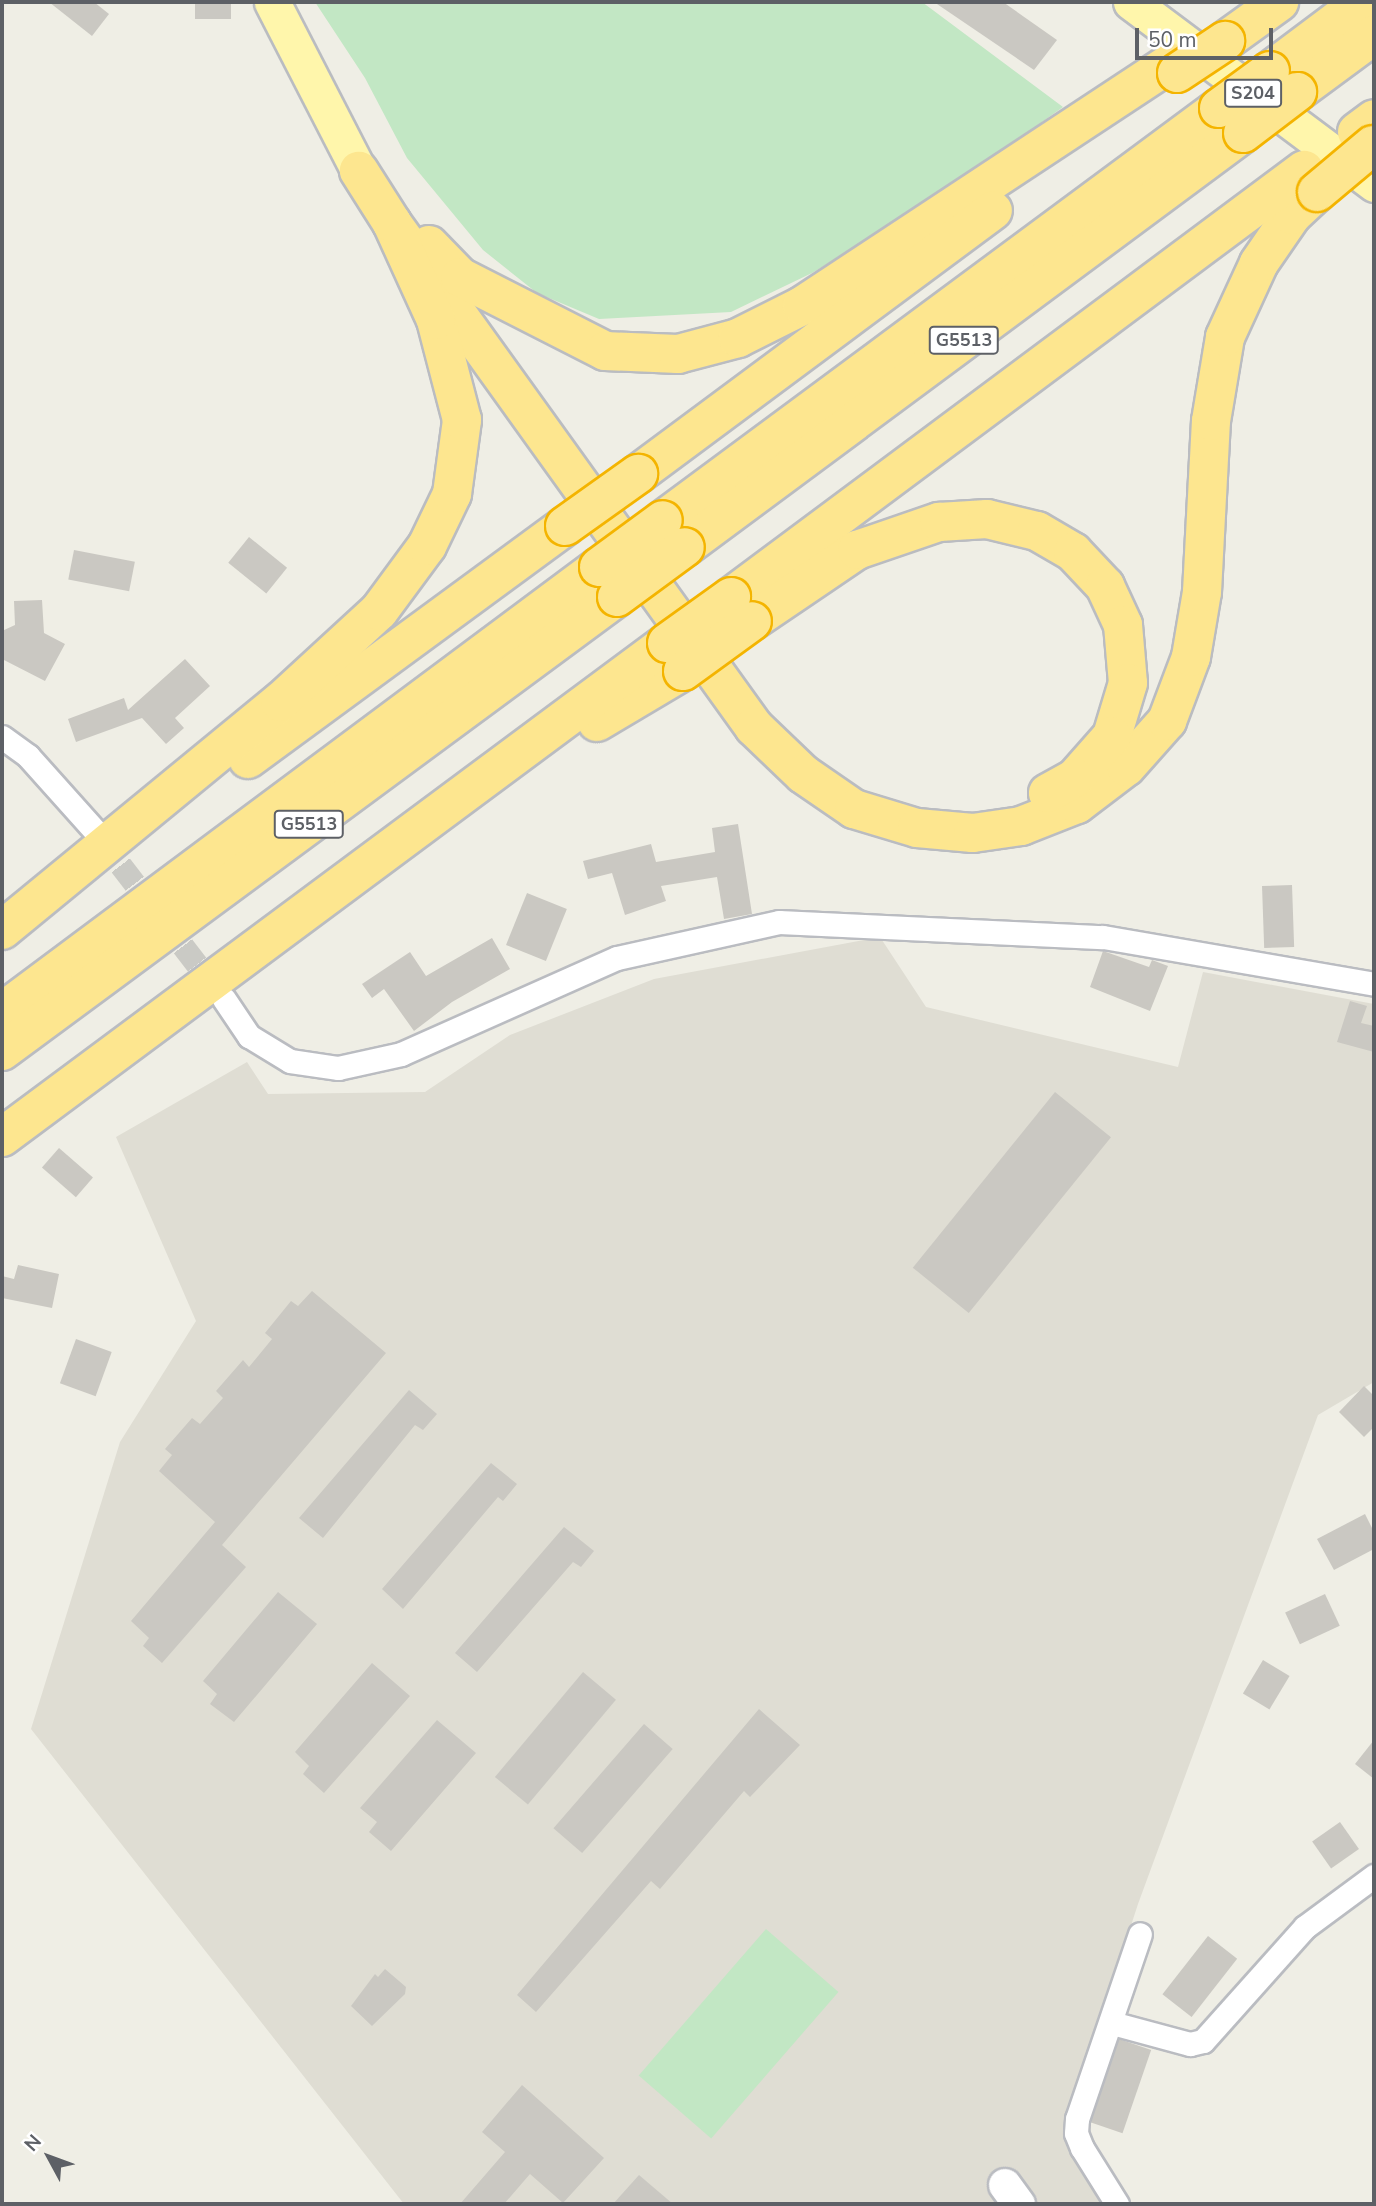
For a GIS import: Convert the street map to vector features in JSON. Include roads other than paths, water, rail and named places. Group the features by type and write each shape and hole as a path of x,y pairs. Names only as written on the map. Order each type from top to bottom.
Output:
{"highway":[{"name":"G5513","path":"1283,82 1362,2"},
{"path":"460,277 605,351 678,354 738,338 802,306 1220,36 1274,6"},
{"name":"G5513","path":"2,1051 608,582 1231,120 1283,82 1374,35"},
{"path":"2,944 638,474 1174,68"},
{"path":"2,1137 403,839 675,657 741,609 1369,135"},
{"path":"361,170 460,277 764,710 817,760 860,790 918,812 977,817 1025,807 1075,778 1112,736 1128,682 1123,625 1105,586 1073,552 1037,531 987,519 939,522 858,550 741,609"},
{"path":"361,170 392,223 754,727 803,774 854,809 917,828 973,833 1021,826 1077,804 1126,767 1167,721 1191,657 1202,592 1211,421 1225,337 1259,263 1292,215 1311,181"},
{"path":"2,930 280,702 379,611 427,546 452,494 462,421 436,320 392,223"},
{"name":"G5513","path":"2,1012 608,582"}],"main road":[{"path":"272,2 361,170"},
{"name":"S204","path":"1131,2 1374,184"}],"street":[{"path":"2,737 28,756 96,832"},
{"path":"224,999 249,1035 290,1061 338,1068 401,1054 617,958 779,922 1103,937 1374,984"},
{"path":"1112,2023 1190,2044 1203,2041 1305,1927 1374,1876"},
{"path":"1117,2204 1076,2133 1140,1934"}],"tunnel":[{"path":"100,838 218,991"}]}
